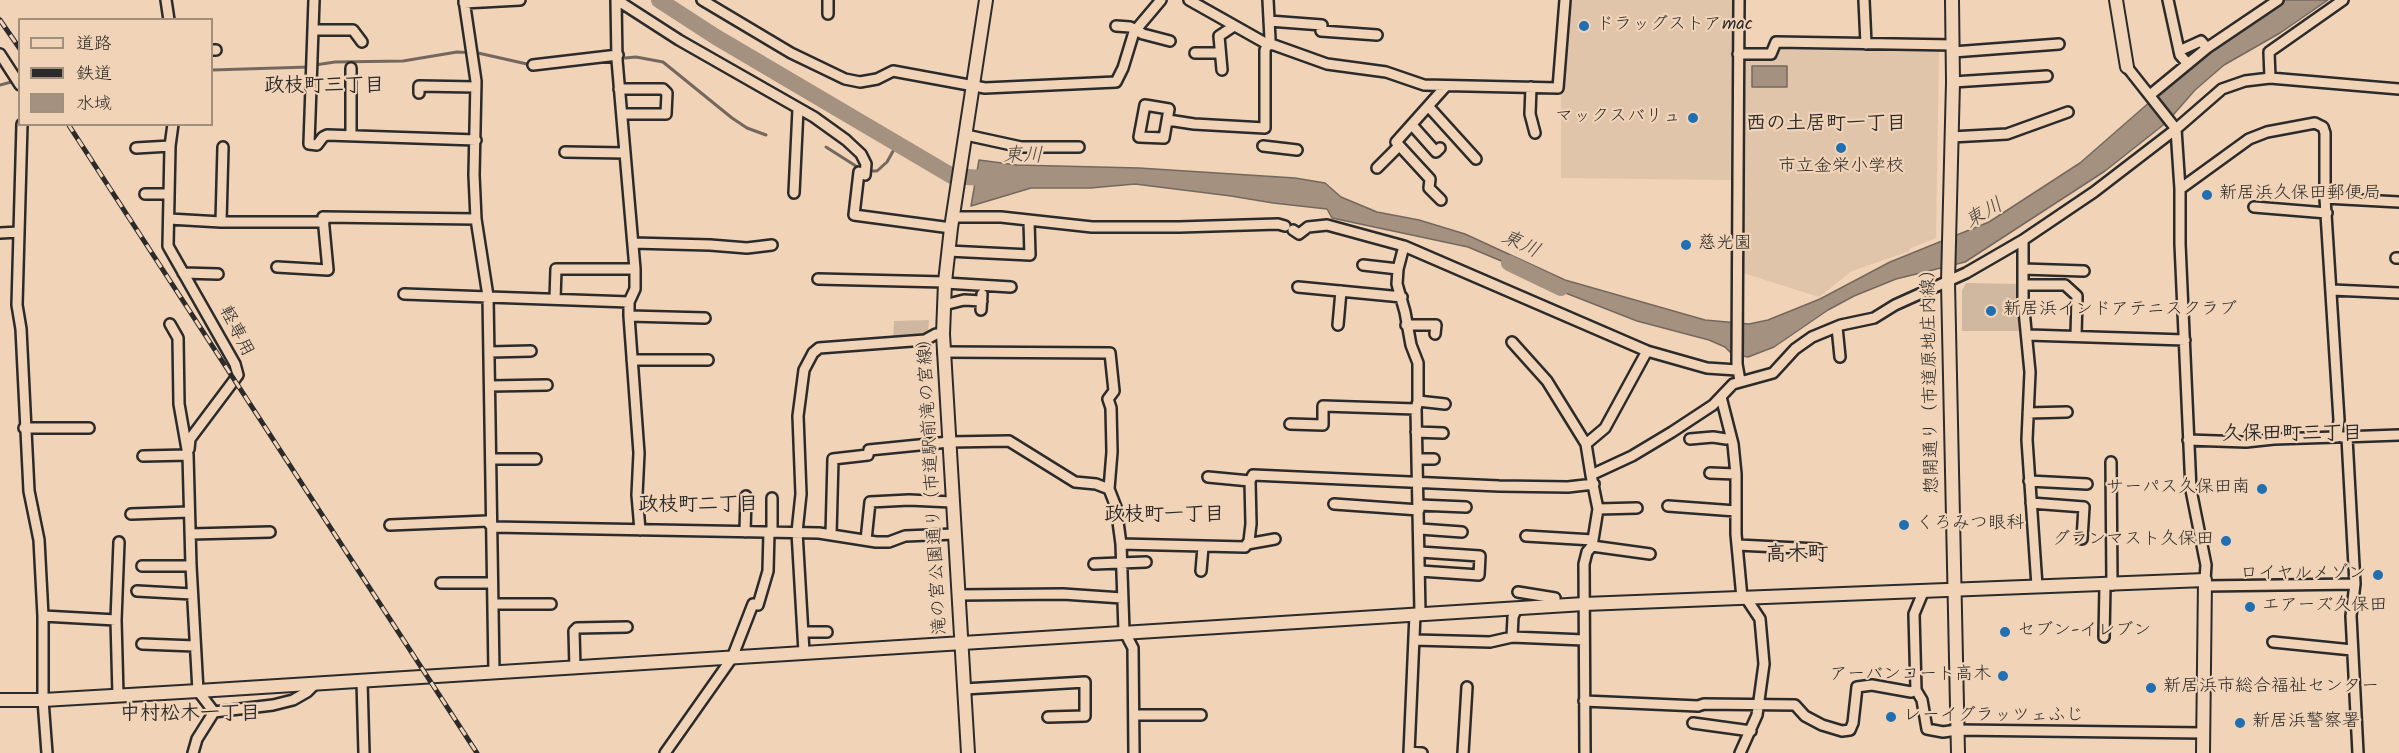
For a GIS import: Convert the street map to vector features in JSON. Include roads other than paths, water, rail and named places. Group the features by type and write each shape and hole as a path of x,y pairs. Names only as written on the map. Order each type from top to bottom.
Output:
{"street":[{"path":"166,0 169,18"},
{"path":"314,0 309,144 317,145 322,137 327,135 476,140"},
{"path":"494,672 488,296 476,219 474,175 476,87 474,59 464,1 520,0"},
{"path":"616,0 620,88 635,269 635,289 629,302 628,316 639,453 637,495 640,530"},
{"path":"616,0 679,40 798,110 814,117 846,140 861,154 866,164 865,174 859,172 854,215 1001,217 1092,227 1278,224 1299,234 1308,227 1327,225 1404,246 1647,351 1707,369 1737,367"},
{"path":"702,0 791,53 845,79 860,82 877,79 894,71 986,88 1116,82 1136,29 1161,0"},
{"path":"828,0 828,14"},
{"path":"986,0 966,135 1021,147 1079,147"},
{"path":"1189,0 1267,44 1327,64 1386,72 1424,85 1558,88 1565,0"},
{"path":"1268,0 1270,39 1265,50 1263,149 1297,150"},
{"path":"1739,0 1737,367 1740,381"},
{"path":"1864,0 1866,44"},
{"name":"惣開通り（市道原地庄内線）","path":"1952,0 1953,82 1948,278 1958,753"},
{"path":"2116,0 2127,67 2174,126 2180,189 2180,244 2191,490 2206,565 2203,753"},
{"path":"2168,0 2179,51 2188,64"},
{"path":"2151,96 2207,48 2278,0"},
{"path":"2270,78 2269,52 2343,0"},
{"path":"1269,21 1322,25 1321,30 1377,35"},
{"path":"1116,26 1130,27 1143,34 1170,41"},
{"path":"1222,70 1219,36 1234,26"},
{"path":"313,30 353,30 362,42"},
{"path":"2179,51 2201,41 2207,48"},
{"path":"1738,54 1771,54 1776,42 1953,48 2059,44"},
{"path":"1195,52 1220,53"},
{"path":"0,54 18,82"},
{"path":"533,65 618,55"},
{"path":"351,68 351,135"},
{"path":"1953,82 2047,76"},
{"path":"1247,544 1251,524 1250,481 1253,475 1417,484 1568,487 1592,479 1705,410 1732,384 1773,373 1795,348 1812,337 1837,327 1874,318 2023,240 2094,192 2222,89 2245,81 2270,78 2399,89"},
{"path":"419,93 419,86 476,87"},
{"path":"1441,200 1429,188 1430,179 1396,142 1446,86"},
{"path":"1531,87 1530,114 1535,133"},
{"path":"620,88 663,88 667,93 666,114"},
{"path":"1428,106 1476,159"},
{"path":"794,193 798,110"},
{"path":"1951,137 2007,134 2068,112"},
{"path":"622,114 678,114"},
{"path":"1167,120 1265,128"},
{"path":"2180,189 2249,139 2267,132 2315,123 2323,127 2325,133 2325,198 2339,420 2355,584 2350,616 2358,753"},
{"path":"1412,124 1436,152"},
{"path":"22,126 17,304 21,329 28,491 39,540 43,616 43,700 48,753"},
{"name":"軽専用","path":"173,126 170,146 168,246 235,364 238,375 190,439 188,455"},
{"name":"滝の宮公園通り（市道駅前滝の宮線）","path":"966,135 948,251 943,352 968,753"},
{"path":"136,148 170,146"},
{"path":"1377,168 1399,146"},
{"path":"220,222 222,147"},
{"path":"564,152 625,153"},
{"path":"145,194 169,194"},
{"path":"2325,198 2399,202"},
{"path":"2254,207 2327,213"},
{"path":"277,267 328,270 324,217 476,219"},
{"path":"169,219 220,222 324,222"},
{"path":"948,251 1030,255 1029,221"},
{"path":"0,233 19,232"},
{"path":"2023,240 2023,285 2030,372 2027,440 2037,586"},
{"path":"633,243 747,248 772,245"},
{"path":"1404,246 1397,284 1402,297 1406,325 1418,363 1416,432 1420,530 1418,614 1414,640 1409,753 1422,753"},
{"path":"1363,265 1398,269"},
{"path":"555,299 556,269 635,269"},
{"path":"2023,269 2084,271"},
{"path":"183,273 218,274"},
{"path":"818,279 945,282 1011,287"},
{"path":"2023,285 2065,285 2077,297 2076,336"},
{"path":"1298,287 1402,297"},
{"path":"2332,290 2399,293"},
{"path":"1338,325 1341,291"},
{"path":"404,294 629,302"},
{"path":"944,305 964,300 982,301"},
{"path":"628,316 705,318"},
{"path":"170,324 178,338 179,404 188,455 192,594 198,691 214,712"},
{"path":"1406,325 1436,325 1436,334"},
{"path":"1837,327 1840,357"},
{"path":"804,652 797,532 801,494 798,416 804,370 813,353 819,348 925,340 936,334 943,334"},
{"path":"2028,334 2185,340"},
{"path":"1512,342 1547,381 1586,444 1598,508 1592,543 1584,564 1586,753"},
{"path":"490,352 531,351"},
{"path":"1586,444 1605,428 1647,351"},
{"path":"943,352 1110,353 1113,391 1108,399 1111,408 1112,452 1109,489 1116,507 1120,544 1124,631 1133,648 1134,753"},
{"path":"632,360 708,360"},
{"path":"490,386 547,385"},
{"path":"1721,397 1731,437 1736,474 1738,544 1744,598 1757,613 1763,637 1763,678 1758,705 1751,731 1740,753"},
{"path":"1290,424 1323,425 1323,406 1445,404"},
{"path":"2028,413 2067,412"},
{"path":"24,428 89,428"},
{"path":"1416,432 1443,433"},
{"path":"2188,440 2246,442 2274,438 2399,435"},
{"path":"1690,439 1713,437 1726,440 1731,437"},
{"path":"831,535 833,459 868,456 870,450 949,442 1009,441 1076,482 1096,484 1109,489"},
{"path":"143,456 188,455"},
{"path":"491,459 536,459"},
{"path":"1417,459 1434,459"},
{"path":"2104,637 2108,585 2111,462"},
{"path":"1710,473 1736,474"},
{"path":"1208,477 1250,481"},
{"path":"2029,481 2087,484"},
{"path":"745,532 746,496"},
{"path":"665,753 732,658 753,604 758,606 768,571 772,498"},
{"path":"866,540 870,502 952,502"},
{"path":"2031,503 2084,507 2082,539"},
{"path":"1334,504 1419,508 1466,507"},
{"path":"1668,506 1736,511"},
{"path":"1598,508 1637,508"},
{"path":"131,514 189,512"},
{"path":"390,525 487,521 492,527 797,532 889,542 905,536 954,534"},
{"path":"1420,530 1461,532"},
{"path":"191,534 270,532"},
{"path":"1526,536 1592,543 1650,554"},
{"path":"1120,544 1175,543 1182,546 1245,547 1247,544 1275,539"},
{"path":"118,695 116,620 119,542"},
{"path":"1738,544 1818,549"},
{"path":"1201,572 1203,547"},
{"path":"1420,552 1480,556 1479,575 1420,571"},
{"path":"1094,564 1146,562"},
{"path":"141,566 191,566"},
{"path":"441,583 491,582"},
{"path":"0,700 43,700 315,684 1124,631 1584,604 1953,588 2205,583 2355,584"},
{"path":"1924,590 1914,614 1916,690 1922,700 1927,729 1943,732 1956,730 2203,733"},
{"path":"137,591 192,594"},
{"path":"1518,592 1555,598 1555,606"},
{"path":"958,595 1063,594 1122,598"},
{"path":"493,604 551,604"},
{"path":"1512,637 1513,617 1517,608"},
{"path":"43,616 116,620"},
{"path":"575,668 574,631 578,628 627,627"},
{"path":"803,632 827,632"},
{"path":"1414,640 1490,642 1512,637 1584,640"},
{"path":"2273,642 2352,650"},
{"path":"142,644 195,646"},
{"path":"362,681 364,753"},
{"path":"963,689 1085,682 1085,716 1048,717"},
{"path":"214,712 257,708 293,700 308,692 315,684"},
{"path":"1584,701 1698,706 1704,704 1795,705 1805,716 1822,725 1842,731 1850,730 1857,687 1872,685 1911,692 1916,690"},
{"path":"1463,753 1467,687"},
{"path":"193,753 197,739 214,712"},
{"path":"1134,715 1201,715"},
{"path":"1693,723 1751,731"}],"water":[{"path":"2282,0 2328,0 2280,33 2224,65 2195,90 2167,122 2105,171 1965,262 1896,279 1854,296 1828,310 1774,347 1748,357 1732,354 1725,347 1709,340 1637,321 1558,290 1537,276 1468,247 1332,218 1327,209 1135,184 1090,188 1031,188 971,206 979,160 1017,165 1139,168 1295,178 1325,183 1341,197 1377,212 1419,220 1465,234 1565,280 1705,320 1749,324 1768,320 1820,299 1890,262 1989,222 2080,163 2199,59"},
{"path":"1752,66 1787,66 1787,87 1752,87"}],"waterway":[{"name":"東川","path":"659,0 716,37 952,176 998,179"},
{"path":"315,65 335,62 403,61 457,52 478,53 527,64"},
{"path":"625,58 636,57 663,62 732,118 747,128 766,135"},
{"path":"213,70 309,67"},
{"path":"0,85 15,81"},
{"path":"869,171 877,171 887,162 897,144"},
{"path":"826,147 859,168"},
{"name":"東川","path":"1509,263 1561,288"}],"railway":[{"path":"0,20 18,46"},
{"path":"69,126 477,753"}],"place":[{"name":"ドラッグストアmac","path":"1584,26"},
{"name":"マックスバリュ","path":"1693,118"},
{"name":"市立金栄小学校","path":"1841,148"},
{"name":"新居浜久保田郵便局","path":"2207,195"},
{"name":"慈光園","path":"1686,245"},
{"name":"新居浜インドアテニスクラブ","path":"1991,311"},
{"name":"サーパス久保田南","path":"2262,489"},
{"name":"くろみつ眼科","path":"1904,525"},
{"name":"グランマスト久保田","path":"2226,541"},
{"name":"ロイヤルメゾン","path":"2378,575"},
{"name":"エアーズ久保田","path":"2250,607"},
{"name":"セブン-イレブン","path":"2005,632"},
{"name":"アーバンコート高木","path":"2003,676"},
{"name":"新居浜市総合福祉センター","path":"2151,688"},
{"name":"レーイグラッツェふじ","path":"1891,717"},
{"name":"新居浜警察署","path":"2240,723"}],"district":[{"name":"政枝町三丁目","path":"324,88"},
{"name":"西の土居町一丁目","path":"1826,126"},
{"name":"久保田町三丁目","path":"2292,436"},
{"name":"政枝町二丁目","path":"698,507"},
{"name":"政枝町一丁目","path":"1164,517"},
{"name":"高木町","path":"1797,556"},
{"name":"中村松木一丁目","path":"190,716"}]}
